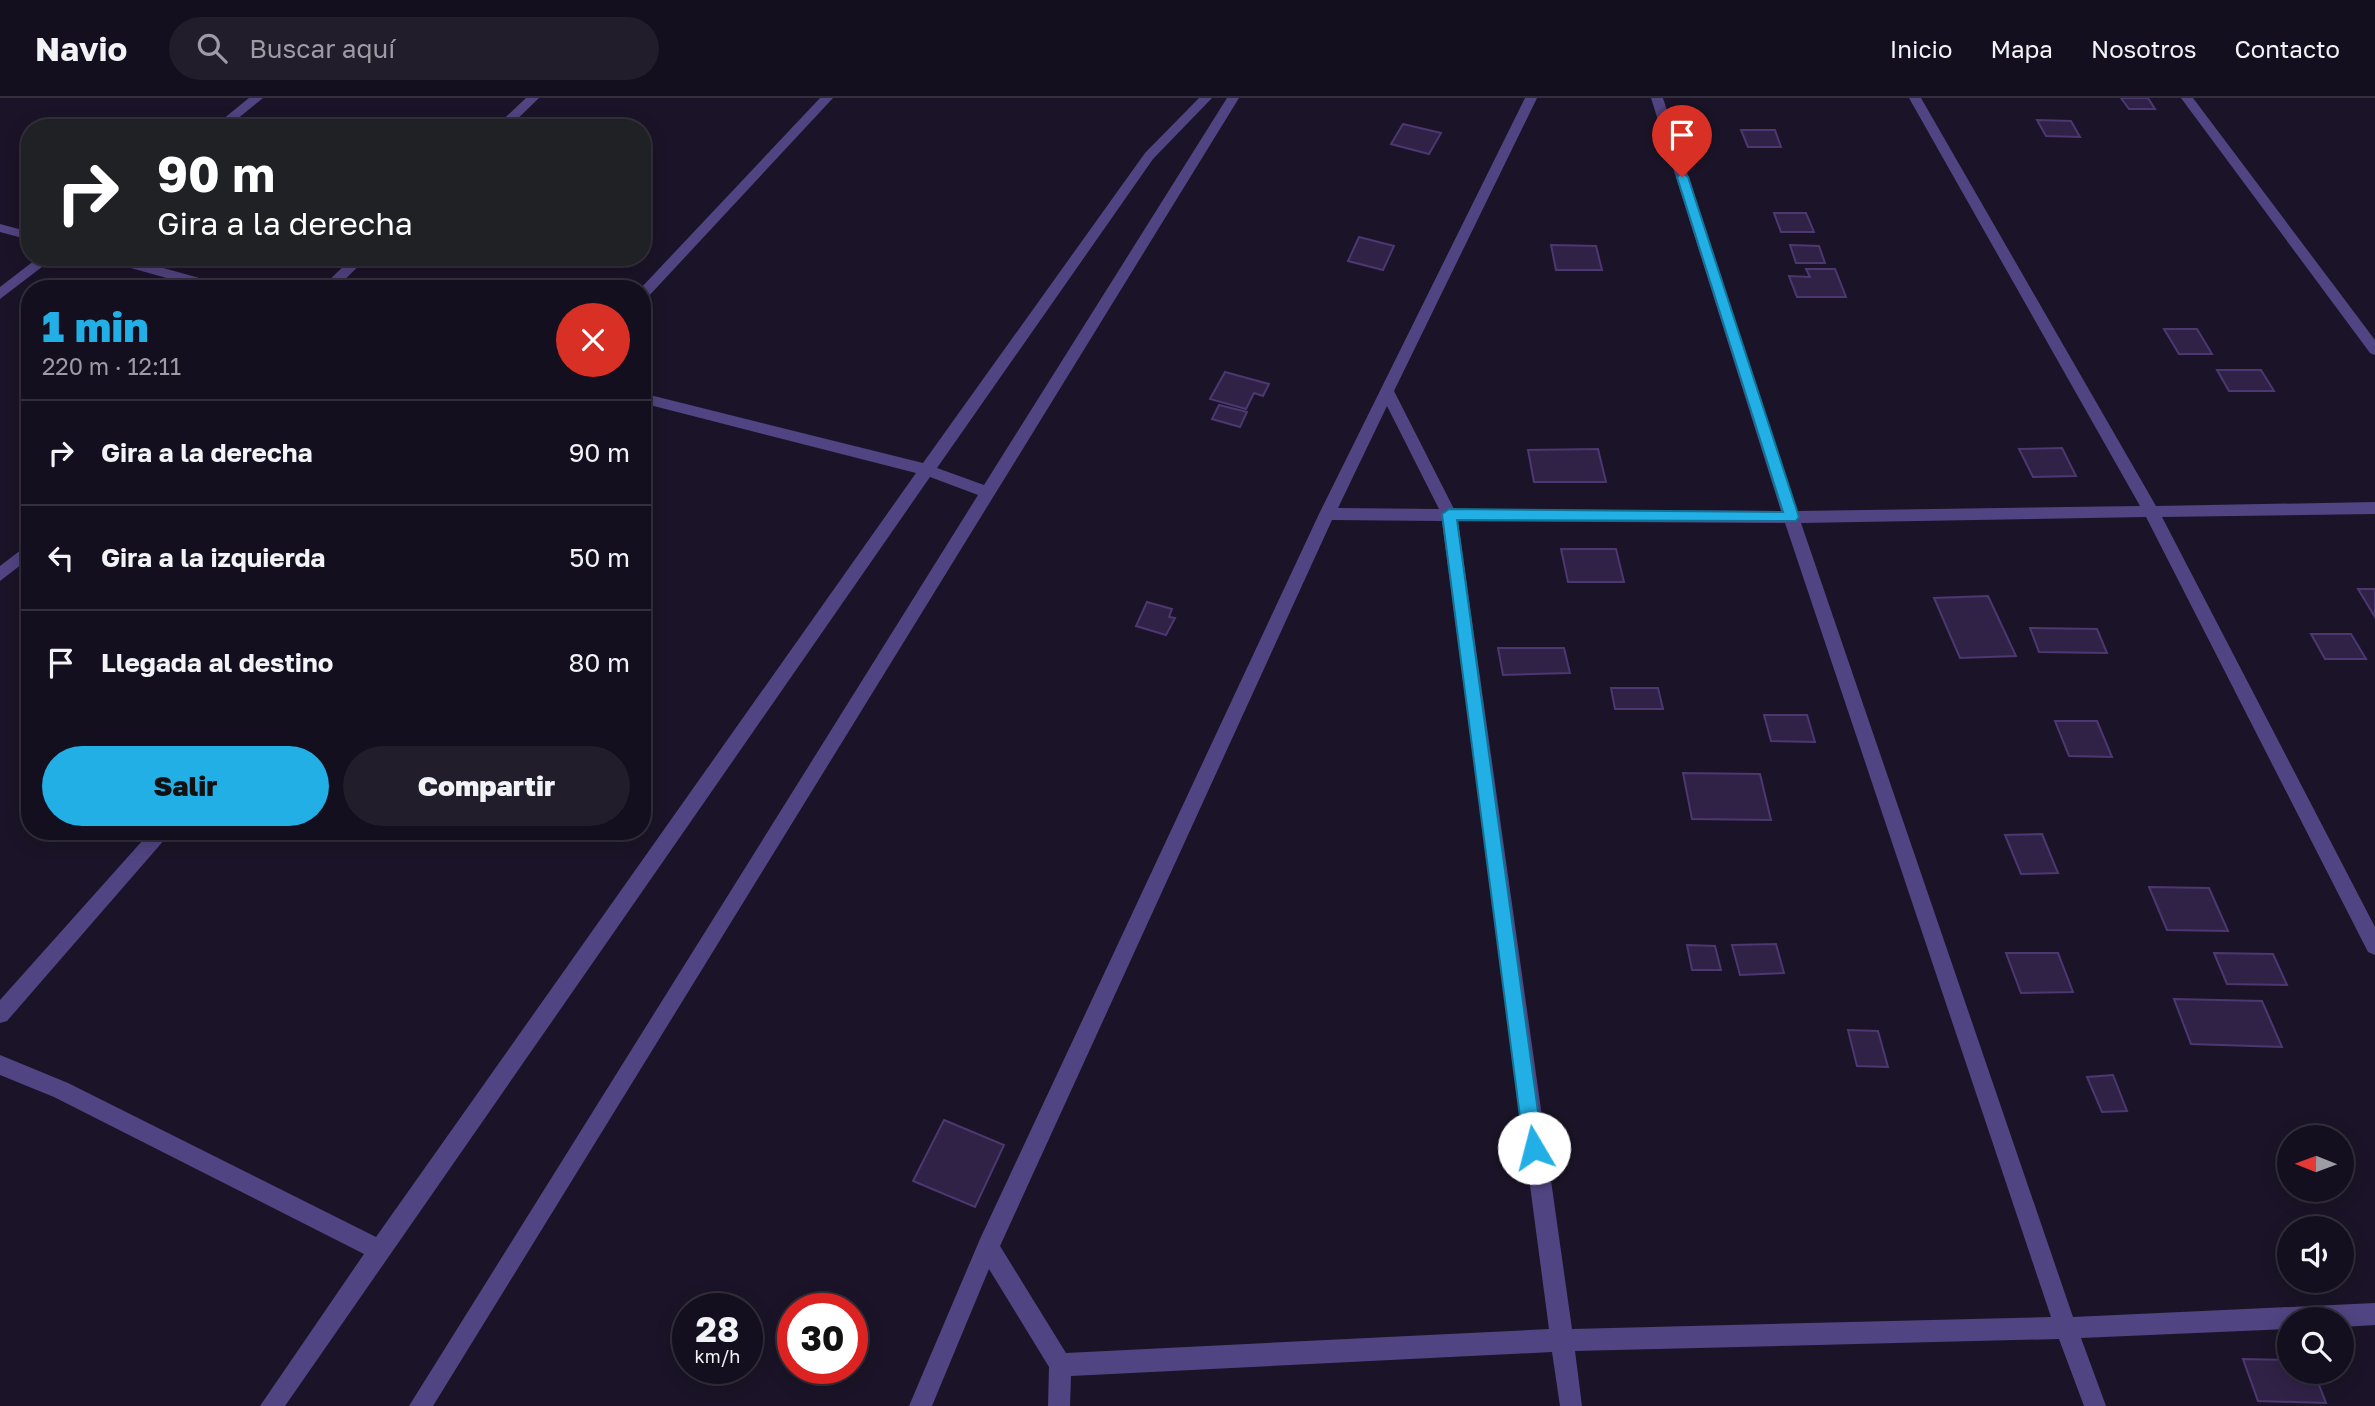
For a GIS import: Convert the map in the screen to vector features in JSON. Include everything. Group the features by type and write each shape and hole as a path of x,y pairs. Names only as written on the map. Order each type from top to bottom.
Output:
{"street":[{"path":"230,119 257,98"},
{"path":"510,119 533,98"},
{"path":"651,285 827,98"},
{"path":"271,1406 1149,156 1206,98"},
{"path":"420,1406 1233,98"},
{"path":"920,1406 988,1247 1327,514 1531,98"},
{"path":"1657,98 1791,517 2066,1328 2095,1406"},
{"path":"1915,98 2151,511 2375,946"},
{"path":"2187,98 2375,350"},
{"path":"0,228 21,234"},
{"path":"0,294 36,266"},
{"path":"140,266 190,280"},
{"path":"337,280 351,266"},
{"path":"1387,391 1449,514 1571,1406"},
{"path":"651,400 927,470 987,492"},
{"path":"1327,514 1791,517 2375,508"},
{"path":"0,575 21,557"},
{"path":"0,1014 155,840"},
{"path":"0,1065 61,1090 379,1251"},
{"path":"988,1247 1060,1365 1059,1406"},
{"path":"1060,1365 1560,1340 2066,1328 2375,1314"}],"building":[{"path":"2121,98 2148,98 2155,109 2129,109"},
{"path":"2037,120 2071,121 2080,137 2046,136"},
{"path":"1403,124 1441,133 1429,154 1391,144"},
{"path":"1741,130 1775,130 1781,147 1748,147"},
{"path":"1774,213 1806,213 1814,232 1781,232"},
{"path":"1359,237 1394,246 1383,270 1348,261"},
{"path":"1551,245 1596,246 1602,270 1556,270"},
{"path":"1790,245 1819,246 1825,263 1796,263"},
{"path":"1806,269 1835,269 1846,297 1797,297 1789,276 1810,277"},
{"path":"2164,329 2197,329 2212,354 2179,354"},
{"path":"2217,370 2261,370 2274,391 2229,391"},
{"path":"1225,372 1269,384 1263,396 1254,393 1246,409 1210,399"},
{"path":"1219,405 1247,412 1240,427 1212,419"},
{"path":"2062,448 2076,476 2033,477 2019,449"},
{"path":"1598,449 1606,482 1534,482 1528,450"},
{"path":"1561,549 1616,549 1624,582 1568,582"},
{"path":"2358,589 2375,589 2375,617"},
{"path":"1988,596 2016,656 1960,658 1934,598"},
{"path":"1147,602 1172,609 1169,617 1175,618 1166,635 1136,626"},
{"path":"2030,628 2097,629 2107,653 2039,652"},
{"path":"2311,634 2351,634 2366,659 2325,659"},
{"path":"1498,648 1564,648 1570,673 1503,675"},
{"path":"1611,688 1658,688 1663,709 1615,709"},
{"path":"1764,715 1807,715 1815,742 1771,741"},
{"path":"2055,721 2097,721 2112,757 2069,756"},
{"path":"1683,773 1760,774 1771,820 1692,819"},
{"path":"2042,834 2058,873 2021,874 2005,835"},
{"path":"2149,887 2209,888 2228,931 2167,930"},
{"path":"1776,944 1784,973 1740,975 1732,945"},
{"path":"1687,945 1715,946 1721,970 1692,970"},
{"path":"2006,953 2058,953 2073,992 2021,993"},
{"path":"2214,953 2273,954 2287,985 2227,984"},
{"path":"2174,999 2262,1001 2282,1047 2191,1044"},
{"path":"1848,1030 1878,1031 1888,1067 1857,1066"},
{"path":"2113,1075 2127,1111 2102,1112 2087,1077"},
{"path":"944,1120 1004,1145 975,1207 913,1181"},
{"path":"2243,1359 2277,1360 2277,1384 2319,1384 2326,1403 2258,1401"}],"route":[{"path":"1534,1148 1449,514 1791,517 1682,177"}]}
